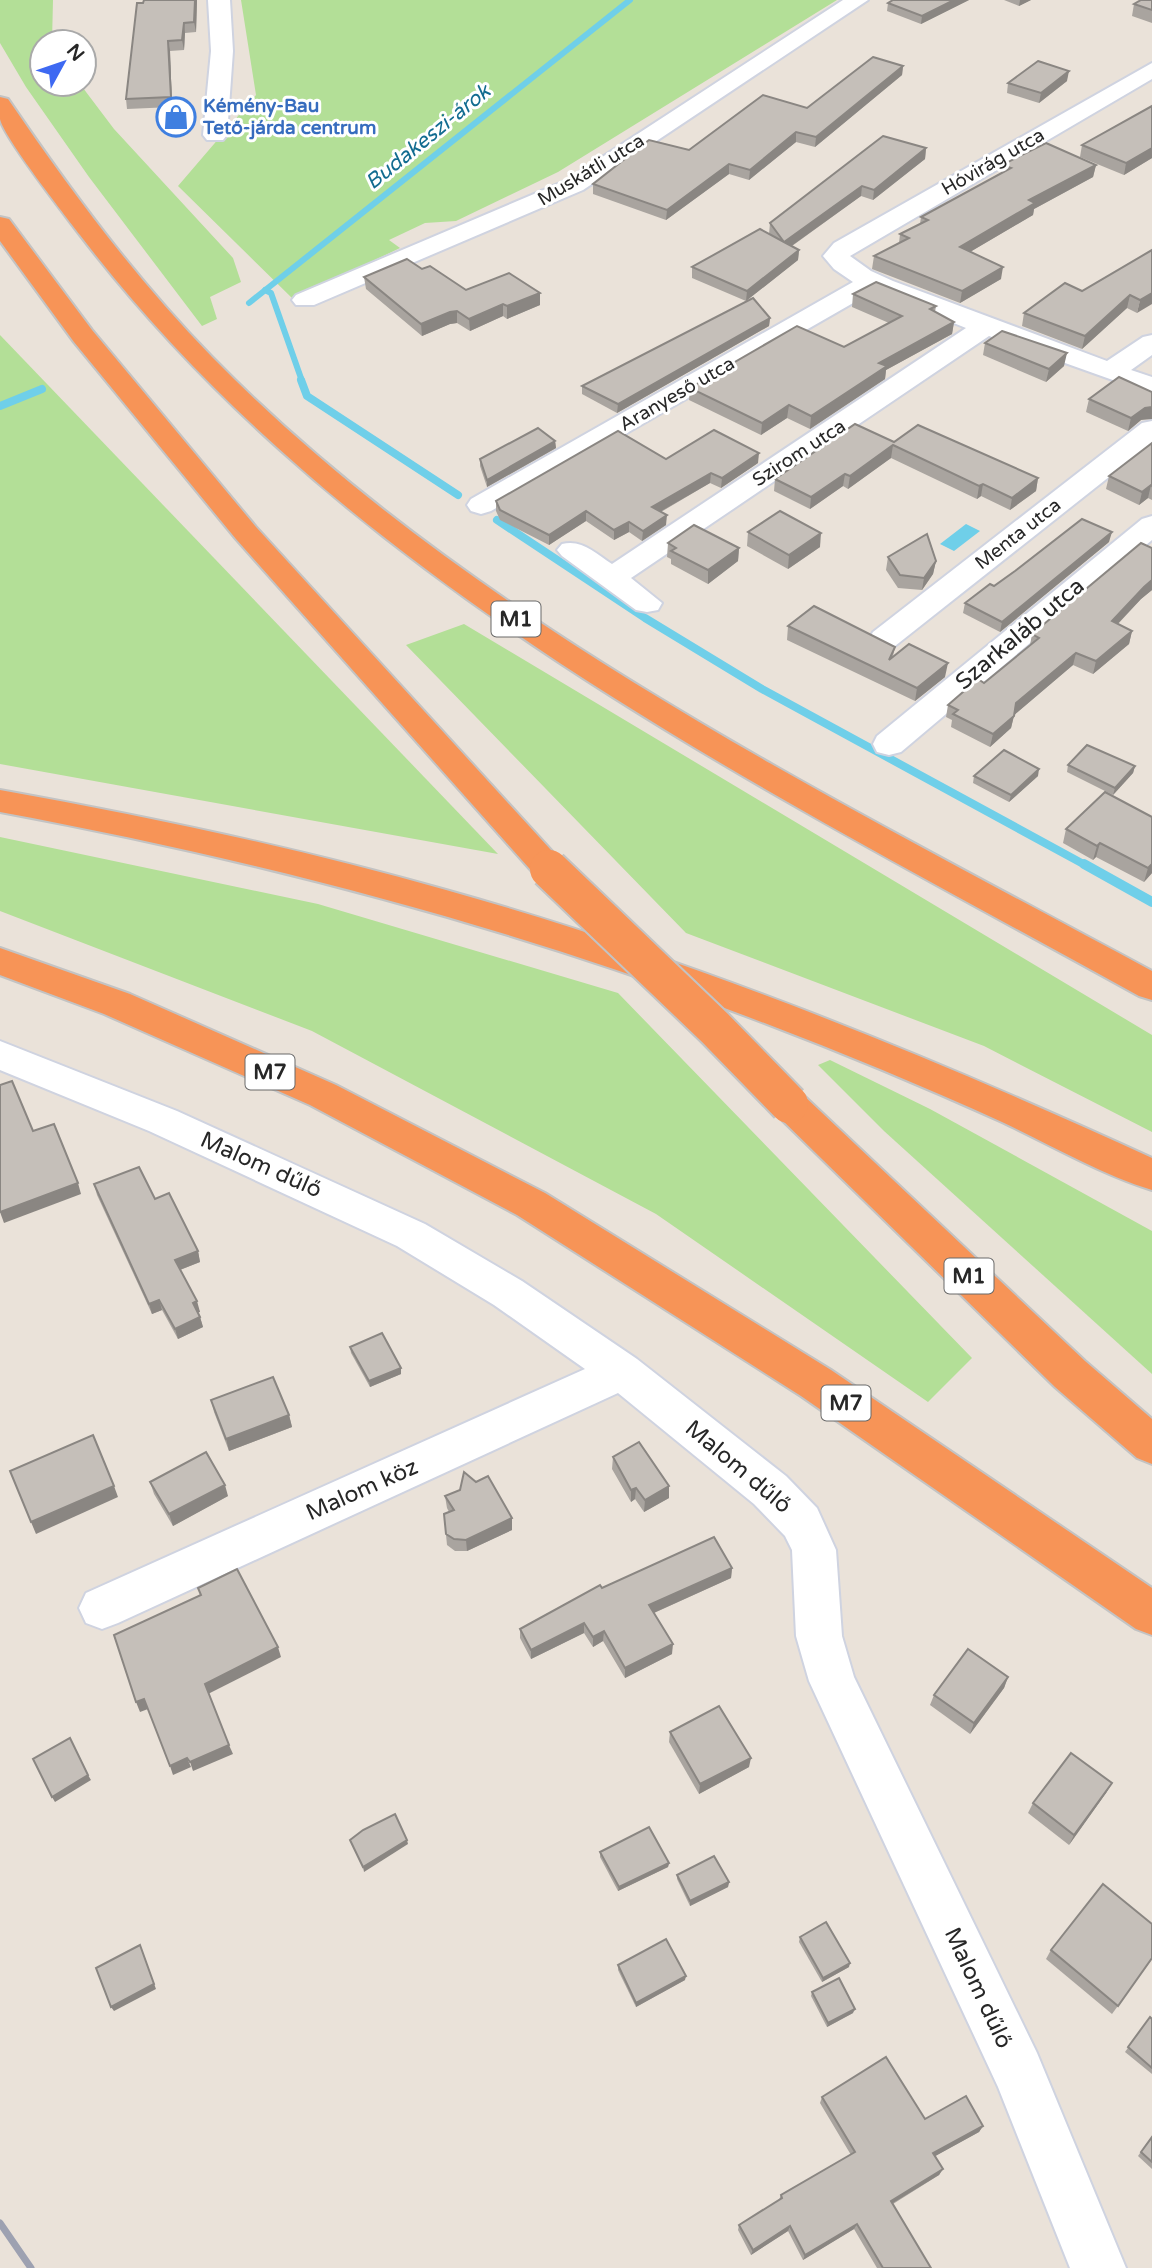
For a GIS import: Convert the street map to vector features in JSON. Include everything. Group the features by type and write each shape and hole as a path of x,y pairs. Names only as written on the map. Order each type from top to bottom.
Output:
{"highway":[{"name":"M1","path":"0,104 59,192 128,281 233,393 302,457 376,516 549,643 808,797 1152,987"},
{"name":"M1","path":"0,224 83,335 246,533 549,869 1070,1374 1152,1445"},
{"path":"0,801 175,834 321,868 460,906 619,955 857,1045 1031,1117 1152,1175"},
{"name":"M7","path":"0,961 117,1004 323,1095 531,1204 816,1383 1152,1614"}],"street":[{"path":"215,135 222,51 219,0"},
{"name":"Muskátli utca","path":"305,300 425,251 412,247 404,239 407,234 424,229 498,220 575,185 857,0"},
{"name":"Hóvirág utca","path":"873,281 843,264 836,256 843,248 1152,71"},
{"path":"873,281 985,327 1152,386"},
{"name":"Aranyeső utca","path":"481,505 873,281"},
{"name":"Szirom utca","path":"611,578 985,327"},
{"path":"1111,371 1152,343"},
{"name":"Menta utca","path":"884,639 1152,429"},
{"name":"Szarkaláb utca","path":"889,744 1152,525"},
{"path":"572,550 647,603"},
{"name":"Malom dűlő","path":"0,1055 163,1121 411,1235 508,1293 622,1372 794,1512 805,1530 815,1557 819,1636 832,1681 1018,2072 1098,2268"},
{"name":"Malom köz","path":"102,1608 622,1372"}],"green space":[{"path":"0,0 53,0 52,28 28,28 28,90 0,43"},
{"path":"241,0 837,0 558,172 456,221 425,223 389,240 400,248 293,299 178,186 256,95"},
{"path":"34,98 91,98 114,129 233,258 241,282 210,297 217,319 202,326 89,177"},
{"path":"0,335 498,854 0,764"},
{"path":"464,624 1152,1035 1152,1132 984,1046 686,933 406,645"},
{"path":"0,837 318,904 618,993 972,1358 928,1402 656,1214 312,1031 0,911"},
{"path":"830,1060 930,1109 1152,1231 1152,1374 884,1131 818,1065"}],"water":[{"path":"966,524 980,531 954,551 940,544"}],"building":[{"path":"144,0 195,0 194,22 184,23 182,40 168,41 171,97 126,99 137,3 143,3"},
{"path":"893,0 954,0 922,16 888,3"},
{"path":"1141,0 1152,0 1152,10 1134,4"},
{"path":"873,57 903,66 816,137 796,132 750,170 729,164 667,210 593,184 649,140 689,150 763,95 807,108"},
{"path":"1038,61 1069,71 1041,93 1008,83"},
{"path":"1152,106 1152,148 1126,163 1082,145"},
{"path":"883,136 926,148 874,190 862,186 784,242 770,223"},
{"path":"1046,143 1096,165 1029,200 1035,203 960,247 1003,267 962,291 874,256 909,238 900,234 928,220 921,217 1011,168 1002,165"},
{"path":"760,229 799,250 747,291 692,267"},
{"path":"1152,250 1152,293 1140,300 1130,295 1085,336 1024,313 1065,283 1082,291"},
{"path":"407,259 422,269 430,266 466,290 509,273 540,293 507,306 503,304 469,319 457,311 421,324 364,277"},
{"path":"876,282 936,306 930,309 954,322 879,363 887,366 811,416 789,405 762,423 690,388 797,326 844,347 902,316 853,294"},
{"path":"753,298 770,318 618,404 582,386"},
{"path":"1002,331 1067,353 1049,369 985,343"},
{"path":"1119,377 1152,392 1152,407 1145,408 1131,418 1089,399"},
{"path":"855,424 894,442 918,425 1038,478 1012,498 983,484 979,486 893,445 850,476 845,474 811,497 775,479"},
{"path":"538,428 555,441 487,480 480,459"},
{"path":"714,430 759,453 722,478 711,473 652,507 667,515 643,531 629,522 614,530 586,511 549,535 500,510 496,501 618,431 666,459"},
{"path":"1152,443 1152,486 1142,492 1109,476"},
{"path":"780,511 821,533 789,555 748,532"},
{"path":"1082,519 1112,532 1002,622 965,603 990,584 994,586 1015,571"},
{"path":"694,525 739,548 708,570 671,551 676,548 668,543"},
{"path":"927,534 936,561 924,578 900,575 888,557"},
{"path":"1141,543 1152,548 1152,580 1112,621 1132,631 1096,661 1076,653 1016,703 1014,716 993,734 953,714 958,710 948,705 978,679 984,683 1039,638 1032,634"},
{"path":"814,606 895,647 889,660 909,644 948,663 917,688 788,626"},
{"path":"1087,745 1135,766 1115,788 1068,765"},
{"path":"1004,750 1039,769 1011,795 974,776"},
{"path":"1105,792 1152,817 1152,864 1148,868 1066,829"},
{"path":"12,1081 33,1131 54,1124 78,1183 0,1212 0,1085"},
{"path":"139,1167 155,1199 169,1193 198,1251 175,1260 197,1301 193,1303 200,1317 175,1329 159,1300 149,1304 94,1184"},
{"path":"382,1333 401,1368 369,1381 350,1347"},
{"path":"273,1377 289,1415 226,1439 211,1400"},
{"path":"93,1435 114,1486 31,1522 10,1471"},
{"path":"639,1442 669,1486 645,1500 636,1488 631,1490 613,1457"},
{"path":"206,1452 225,1485 169,1514 150,1482"},
{"path":"464,1472 476,1482 488,1476 512,1518 466,1540 454,1539 446,1534 444,1514 454,1510 445,1496 460,1490"},
{"path":"714,1537 732,1568 649,1605 673,1644 625,1668 604,1631 593,1637 584,1623 531,1650 520,1629 600,1585 602,1588"},
{"path":"237,1569 278,1647 205,1684 229,1745 190,1762 187,1758 170,1766 144,1699 136,1702 114,1635 201,1595 198,1588"},
{"path":"968,1649 1008,1677 974,1723 934,1695"},
{"path":"719,1706 751,1758 700,1784 670,1732"},
{"path":"70,1738 88,1775 52,1797 33,1759"},
{"path":"1071,1753 1112,1783 1074,1835 1033,1803"},
{"path":"395,1814 407,1840 363,1867 350,1840 363,1830"},
{"path":"649,1827 669,1863 619,1887 600,1852"},
{"path":"714,1856 729,1882 690,1901 677,1875"},
{"path":"1103,1884 1152,1924 1152,1958 1118,2006 1051,1950"},
{"path":"826,1922 850,1963 823,1978 800,1937"},
{"path":"666,1939 686,1976 636,2003 618,1965"},
{"path":"140,1945 154,1984 111,2007 96,1968"},
{"path":"839,1978 855,2009 828,2023 812,1992"},
{"path":"1150,2017 1152,2019 1152,2068 1128,2047"},
{"path":"886,2057 925,2119 966,2096 983,2126 933,2153 943,2169 891,2201 931,2268 883,2268 857,2224 805,2255 790,2226 753,2250 739,2225 782,2198 781,2195 855,2152 822,2097"},
{"path":"1152,2137 1152,2162 1141,2152"}],"waterway":[{"name":"Budakeszi-árok","path":"265,290 630,0"},
{"name":"Budakeszi-árok","path":"249,303 265,290"},
{"path":"265,290 271,293 302,381"},
{"path":"301,380 307,396 458,495"},
{"name":"Budakeszi-árok","path":"0,406 42,389"},
{"path":"497,520 645,618 762,689 1087,866"},
{"path":"1084,864 1152,902"}],"railway":[{"path":"0,2223 31,2268"}],"place":[{"name":"Kémény-Bau Tető-járda centrum","path":"176,117"}]}
